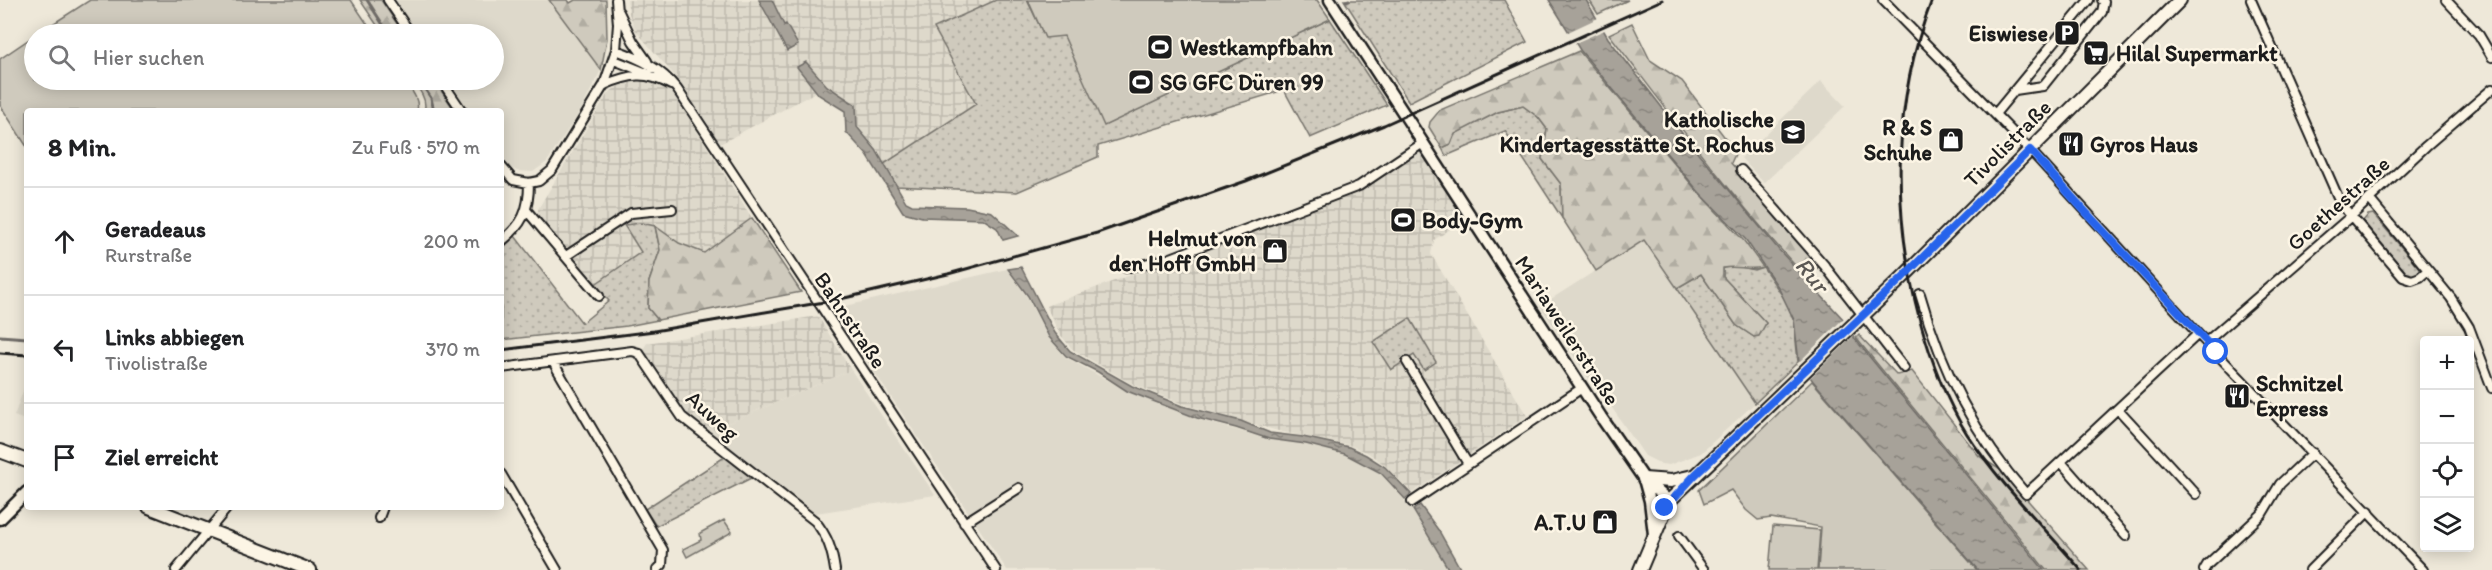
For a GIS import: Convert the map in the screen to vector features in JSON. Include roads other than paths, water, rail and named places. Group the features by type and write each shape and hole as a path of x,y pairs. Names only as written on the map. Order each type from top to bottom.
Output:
{"main road":[{"name":"Mariaweilerstraße","path":"1330,0 1582,388 1644,479 1669,501"},
{"name":"Tivolistraße","path":"1640,570 1669,501 1860,317 2180,0"},
{"path":"0,451 24,460"},
{"path":"1654,534 1653,516 1644,479 1671,481 1694,476"},
{"path":"0,519 24,495"},
{"path":"156,510 310,570"}],"street":[{"path":"388,0 404,24"},
{"path":"1883,0 2030,150 2206,342 2423,570"},
{"path":"1995,114 2089,0"},
{"path":"2015,90 2043,86 2102,12 2104,2 2102,0"},
{"path":"2250,0 2341,204 2403,277 2412,280 2428,270"},
{"path":"2446,0 2479,35 2492,57"},
{"path":"504,170 513,180 529,183 539,182 552,170 604,85 614,60 616,4"},
{"name":"Bahnstraße","path":"616,4 633,41 652,66"},
{"name":"Bahnstraße","path":"616,50 652,66 665,75 676,89 996,570"},
{"name":"Bahnstraße","path":"614,60 660,79 676,89"},
{"name":"Bahnstraße","path":"604,85 634,75 660,79"},
{"name":"Goethestraße","path":"2206,342 2370,200 2426,146 2492,88"},
{"path":"448,90 460,108"},
{"path":"1126,268 1168,259 1359,186 1423,143"},
{"path":"1742,170 1824,265 1860,317 1904,368"},
{"path":"504,239 524,219 527,211 529,183"},
{"path":"2370,200 2451,298 2469,327 2492,388"},
{"path":"566,256 631,213 672,209"},
{"path":"527,211 600,296"},
{"path":"1920,294 1935,342 1968,417 2004,470 2026,494 2198,333"},
{"name":"Auweg","path":"504,368 632,351 639,353 682,417 815,521 825,533 831,546 835,570"},
{"path":"553,362 663,550 662,565 657,570"},
{"path":"1407,362 1468,464"},
{"path":"1412,502 1582,388"},
{"path":"2118,409 2196,494"},
{"path":"2204,570 2262,514 2280,484 2313,453"},
{"path":"2061,462 2126,536"},
{"path":"504,479 557,570"},
{"path":"964,523 1019,488"},
{"path":"176,570 225,510"},
{"path":"379,518 382,510"},
{"path":"2310,570 2369,511"},
{"path":"1679,536 1704,570"}],"water":[{"path":"759,0 772,0 784,25 786,24 798,45 787,51"},
{"path":"1549,0 1586,0 1608,38 1685,137 1779,250 1844,320 1855,339 2044,570 1978,570 1813,381 1799,362 1794,320 1778,287 1746,240 1699,192 1580,50"},
{"path":"806,62 827,86 856,105 857,127 876,150 906,202 912,205 967,207 992,212 1018,236 1003,240 997,228 983,219 922,217 903,212 867,155 846,132 845,111 819,95 797,67"},
{"path":"1021,267 1055,333 1070,351 1132,386 1182,406 1241,421 1270,433 1303,437 1349,447 1385,467 1411,494 1405,499 1381,473 1345,454 1306,444 1269,439 1197,418 1127,391 1098,372 1066,356 1049,337 1028,296 1008,269"},
{"path":"1420,505 1439,531 1461,570 1449,570 1413,510"}],"waterway":[{"path":"367,0 383,24"},
{"path":"426,90 433,108"},
{"path":"0,336 24,338"}],"railway":[{"path":"504,350 654,331 836,300 948,274 1097,233 1246,181 1384,125 1662,0"},
{"path":"1932,0 1909,78 1900,157 1904,238 1919,317 1939,377 1967,434 2007,487 2081,570"},
{"path":"0,353 24,355"}],"place":[{"name":"Eiswiese","path":"2067,33"},
{"name":"Westkampfbahn","path":"1160,47"},
{"name":"Hilal Supermarkt","path":"2096,53"},
{"name":"SG GFC Düren 99","path":"1141,82"},
{"name":"Katholische Kindertagesstätte St. Rochus","path":"1793,132"},
{"name":"R & S Schuhe","path":"1951,140"},
{"name":"Gyros Haus","path":"2071,144"},
{"name":"Body-Gym","path":"1403,220"},
{"name":"Helmut von den Hoff GmbH","path":"1275,251"},
{"name":"Schnitzel Express","path":"2237,396"},
{"name":"A.T.U","path":"1605,522"}],"water label":[{"name":"Rur","path":"1812,275"}]}
